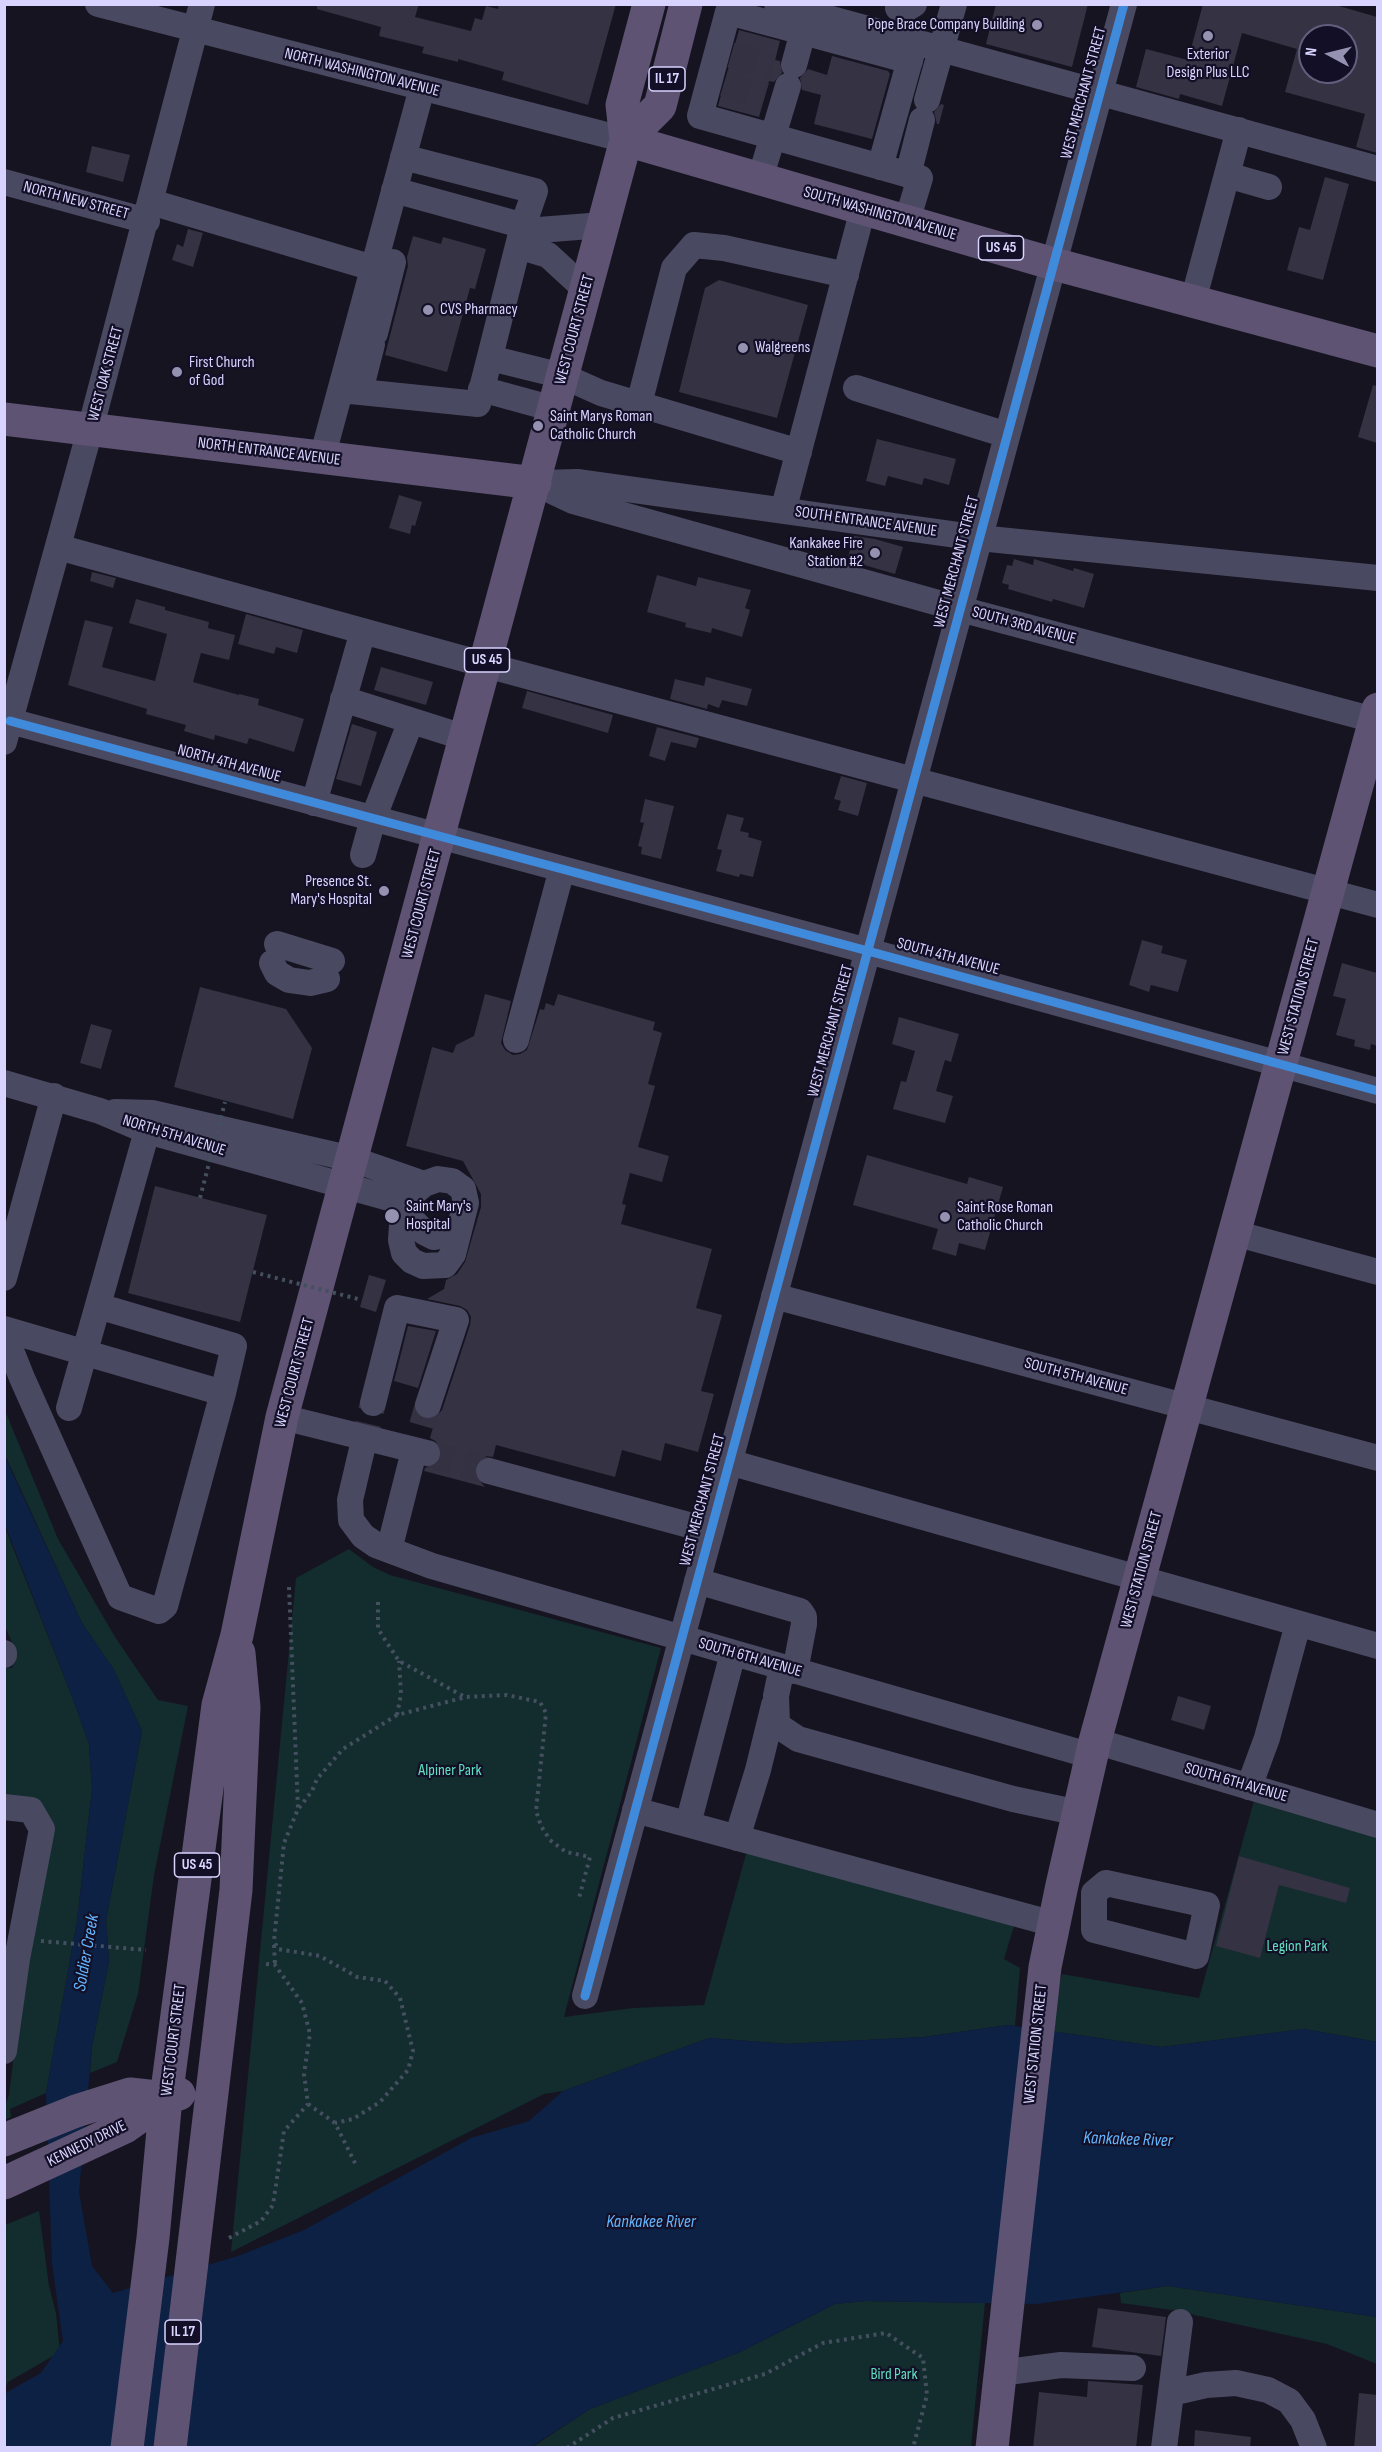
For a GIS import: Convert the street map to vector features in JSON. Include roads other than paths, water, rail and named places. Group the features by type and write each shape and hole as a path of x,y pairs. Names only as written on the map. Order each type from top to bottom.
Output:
{"main road":[{"name":"WEST COURT STREET","path":"127,2448 153,2238 166,2098 218,1705 237,1635 282,1417 626,140 622,105 649,4"},
{"name":"WEST COURT STREET","path":"626,140 660,106 686,4"},
{"name":"SOUTH WASHINGTON AVENUE","path":"626,140 1054,264 1377,351"},
{"name":"NORTH ENTRANCE AVENUE","path":"4,419 535,483"},
{"name":"WEST STATION STREET","path":"992,2448 1045,1967 1062,1885 1093,1749 1376,717"},
{"name":"WEST COURT STREET","path":"170,2448 236,1890 244,1707 237,1635"},
{"name":"KENNEDY DRIVE","path":"4,2182 125,2127 166,2098 212,2083"},
{"name":"KENNEDY DRIVE","path":"4,2140 76,2111 130,2094 166,2098"}],"street":[{"name":"NORTH WASHINGTON AVENUE","path":"98,4 626,140"},
{"name":"WEST OAK STREET","path":"7,731 149,211 202,4"},
{"path":"908,175 954,4"},
{"name":"WEST MERCHANT STREET","path":"585,1996 1124,4"},
{"path":"907,222 920,178 700,116 717,81 724,53 728,12 769,10 913,51"},
{"path":"769,10 803,32 913,51 942,49 1377,169"},
{"path":"760,179 773,136 782,81 803,32"},
{"path":"880,167 913,51"},
{"path":"322,458 373,339 402,193 403,157 422,88"},
{"path":"1193,302 1239,130"},
{"path":"350,391 478,404 521,236 535,191 403,157"},
{"path":"1227,175 1269,187"},
{"name":"NORTH NEW STREET","path":"4,182 149,211 373,268"},
{"path":"402,193 521,236 548,255 586,290"},
{"path":"350,391 373,268 402,193"},
{"path":"783,511 863,209"},
{"path":"521,236 603,225"},
{"path":"639,404 674,268 694,245 724,248 846,275"},
{"path":"490,358 563,376 601,393 799,452"},
{"path":"856,388 1007,435"},
{"path":"482,389 554,410"},
{"name":"SOUTH ENTRANCE AVENUE","path":"535,483 577,482 980,538 1377,578"},
{"name":"SOUTH 3RD AVENUE","path":"535,483 573,501 960,609 1376,717"},
{"path":"58,547 363,632 1377,905"},
{"path":"314,803 363,632"},
{"path":"344,699 466,738"},
{"path":"363,855 373,819 411,721"},
{"name":"NORTH 4TH AVENUE","path":"7,731 314,803 440,837"},
{"name":"SOUTH 4TH AVENUE","path":"440,837 1377,1090"},
{"path":"516,1040 562,870"},
{"path":"274,954 277,973 289,980 310,983 330,970"},
{"name":"NORTH 5TH AVENUE","path":"4,1083 100,1111 147,1131 349,1172"},
{"path":"4,1278 54,1096"},
{"path":"100,1111 152,1113 349,1172 424,1184"},
{"path":"69,1408 147,1131"},
{"path":"349,1172 407,1203 412,1220 424,1232 434,1237 448,1234"},
{"path":"438,1179 452,1181 463,1189 466,1203 453,1254 445,1265 423,1266 412,1261 404,1253 401,1233 407,1203 412,1194 424,1184 438,1179"},
{"path":"1234,1233 1377,1272"},
{"name":"SOUTH 5TH AVENUE","path":"774,1296 1377,1458"},
{"path":"4,1331 22,1378 120,1597 159,1611 165,1606 234,1346 98,1306"},
{"path":"373,1403 397,1308 456,1320 428,1405"},
{"path":"4,1331 86,1352 223,1393"},
{"path":"282,1417 418,1458 383,1547 363,1536 351,1520 350,1500 362,1449"},
{"path":"729,1462 1377,1646"},
{"path":"489,1471 711,1531"},
{"name":"SOUTH 6TH AVENUE","path":"383,1547 432,1566 788,1669 1093,1749 1249,1787 1377,1824"},
{"path":"697,1581 800,1611 804,1617 804,1624 776,1696 758,1770 737,1838"},
{"path":"1249,1787 1267,1738 1298,1624"},
{"path":"687,1824 733,1653"},
{"path":"776,1696 777,1725 798,1739 1013,1799 1079,1813"},
{"path":"4,1807 31,1810 42,1830 11,1958 4,2051"},
{"path":"635,1810 1054,1924"},
{"path":"1062,1885 1094,1893"},
{"path":"1164,2448 1180,2322"},
{"path":"1000,2373 1061,2365 1133,2368"},
{"path":"1171,2393 1206,2385 1236,2383 1268,2390 1289,2402 1303,2420 1314,2448"}],"water":[{"name":"Kankakee River","path":"4,1455 82,1623 114,1670 142,1731 106,1920 109,1961 92,2046 79,2192 92,2266 113,2293 238,2256 304,2230 471,2138 529,2121 563,2091 709,2038 787,2044 924,2037 1008,2025 1161,2047 1304,2029 1377,2042 1377,2317 1168,2286 1036,2304 865,2301 835,2304 740,2352 590,2409 531,2447 5,2447 5,2397 7,2392 41,2373 63,2341 52,2264 46,2093 77,1921 92,1789 89,1744 5,1525"}],"tunnel":[{"path":"731,55 773,67"},
{"path":"724,83 765,96"},
{"path":"362,1449 373,1403"},
{"path":"411,1463 428,1405"},
{"path":"427,1453 489,1471"}],"place":[{"name":"Pope Brace Company Building","path":"1037,25"},
{"name":"Exterior Design Plus LLC","path":"1208,36"},
{"name":"CVS Pharmacy","path":"428,310"},
{"name":"Walgreens","path":"743,348"},
{"name":"First Church of God","path":"177,372"},
{"name":"Saint Marys Roman Catholic Church","path":"538,426"},
{"name":"Kankakee Fire Station #2","path":"875,553"},
{"name":"Presence St. Mary's Hospital","path":"384,891"},
{"name":"Saint Mary's Hospital","path":"392,1216"},
{"name":"Saint Rose Roman Catholic Church","path":"945,1217"}],"park label":[{"name":"Alpiner Park","path":"450,1771"},
{"name":"Legion Park","path":"1297,1947"},
{"name":"Bird Park","path":"894,2375"}],"water label":[{"name":"Soldier Creek","path":"87,1953"}]}
